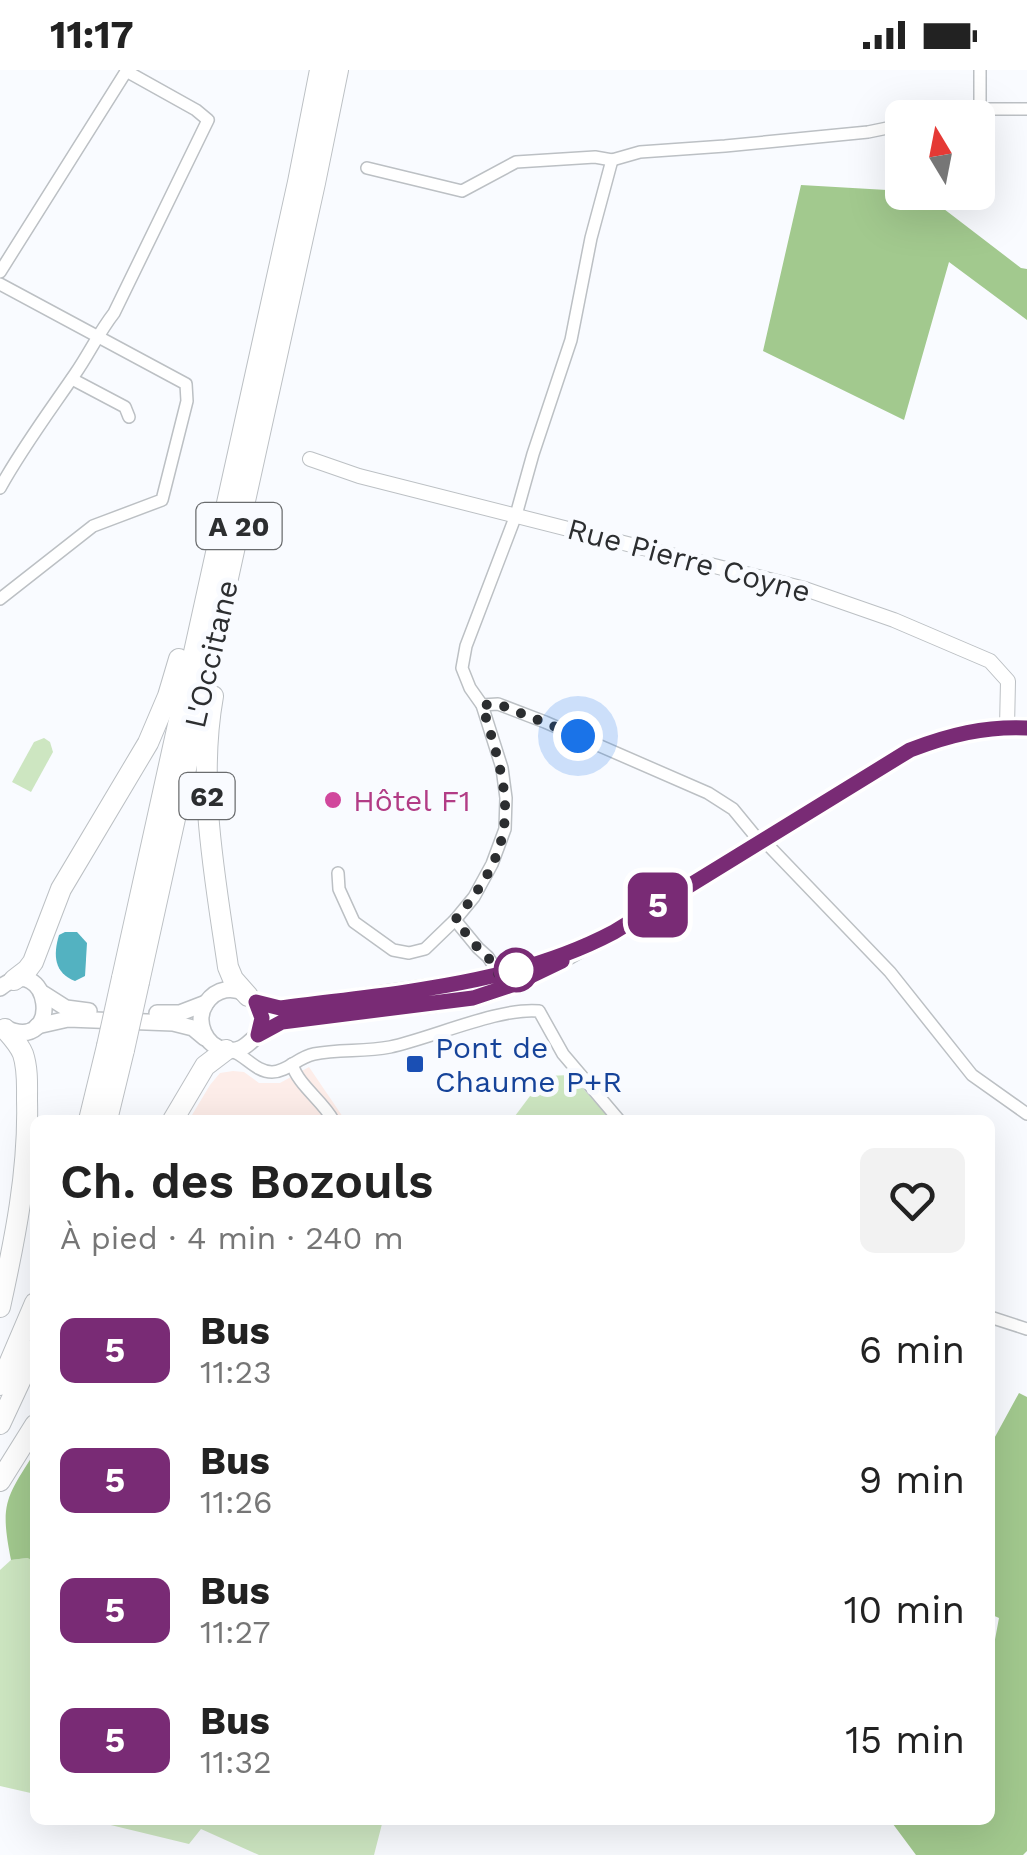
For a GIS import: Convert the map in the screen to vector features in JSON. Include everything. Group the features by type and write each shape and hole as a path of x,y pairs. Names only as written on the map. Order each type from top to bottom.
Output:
{"highway":[{"name":"L'Occitane","path":"217,588 320,70"},
{"name":"L'Occitane","path":"108,1115 115,1048 217,588 311,202 338,70"},
{"name":"62","path":"7,984 33,962 62,889 148,743 168,696 188,630 217,588"},
{"name":"62","path":"217,588 222,650 210,711 206,803 228,967 252,999"},
{"path":"0,1307 19,1212 28,1116 24,1057 3,1026"},
{"path":"176,1115 205,1066 222,1047"},
{"name":"L'Occitane","path":"91,1115 115,1048"},
{"path":"0,1385 30,1315"},
{"path":"0,1424 30,1359"},
{"path":"0,1482 30,1433"}],"main road":[{"path":"3,1026 22,1032 68,1019 173,1023 193,1028 222,1047 241,1049 282,1022 490,993 543,972 614,932 910,750 976,730 1027,728"},
{"path":"7,984 31,982 66,1008 77,1010 180,1013 221,992 240,991 280,1008 472,981 580,950"},
{"path":"416,1006 489,986 498,974"},
{"path":"37,1026 46,1011 44,994"},
{"path":"252,999 262,1018 257,1037"},
{"path":"206,1003 201,1022 222,1047"}],"street":[{"path":"980,70 980,100"},
{"path":"0,272 126,71 208,120 114,314 0,488"},
{"path":"995,109 1027,109"},
{"path":"367,168 462,191 516,162 594,157 612,160 640,152 885,128"},
{"path":"338,873 339,889 354,922 393,950 409,954 425,949 455,920 474,897 492,864 505,829 502,768 482,705 462,668 466,646 516,515 532,454 571,340 591,238 612,160"},
{"path":"0,284 186,384 187,401 162,500 93,526 0,599"},
{"path":"72,379 125,406 129,417"},
{"name":"Rue Pierre Coyne","path":"310,459 359,476 806,589 894,620 990,661 1008,680 1008,727"},
{"path":"482,705 498,704 545,722 708,793 733,809 890,972 972,1075 1027,1114"},
{"path":"455,920 498,974"},
{"path":"472,981 482,969 478,948"},
{"path":"222,1047 268,1072 284,1070 302,1057 372,1050 502,1015 539,1011 563,1054 615,1115"},
{"path":"257,1037 259,1061 268,1072"},
{"path":"292,1064 294,1072 330,1115"},
{"path":"995,1318 1027,1328"}],"shaded area":[{"path":"309,1067 342,1115 192,1115 220,1073 244,1072 259,1083 280,1083"}],"green space":[{"path":"801,185 885,190 885,210 945,210 1027,269 1027,320 949,262 904,420 763,351"},
{"path":"44,738 53,752 31,792 12,782 34,742"},
{"path":"571,1075 607,1115 516,1115 545,1076"},
{"path":"1019,1393 1027,1397 1027,1851 1023,1855 916,1855 894,1825 995,1825 995,1639 999,1618 995,1616 995,1437"},
{"path":"30,1460 30,1559 11,1560 6,1514 17,1481"},
{"path":"30,1559 30,1793 0,1786 0,1570 11,1560"},
{"path":"111,1825 382,1825 374,1855 259,1855 201,1829 189,1844"}],"water":[{"path":"77,932 87,943 85,976 75,981 63,973 57,962 59,935"}],"bus line":[{"name":"5","path":"562,961 473,998 282,1022 258,1035 262,1018 256,1002 280,1008 472,981 580,950 910,750 976,730 1027,728"}],"place":[{"name":"Hôtel F1","path":"333,800"},
{"name":"Pont de Chaume P+R","path":"415,1064"}],"route":[{"path":"516,970 498,974 455,920 474,897 505,829 502,768 482,705 498,704 578,736"}]}
